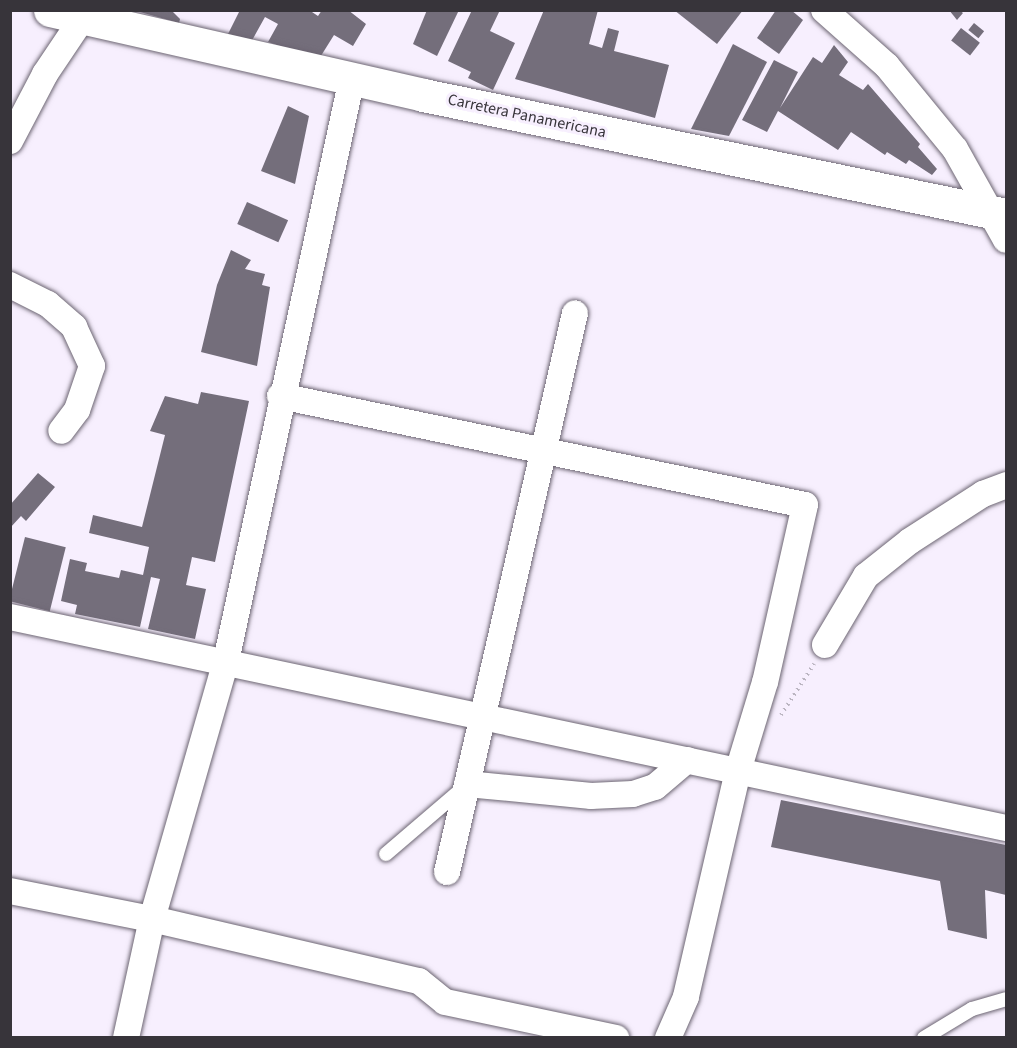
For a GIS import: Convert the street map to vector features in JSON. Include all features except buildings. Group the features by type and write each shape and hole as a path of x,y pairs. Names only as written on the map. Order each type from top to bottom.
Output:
{"main road":[{"name":"Carretera Panamericana","path":"50,10 85,14 352,78 1002,222"}],"street":[{"path":"824,10 887,66 956,149 1002,222"},
{"path":"10,141 45,74 85,14"},
{"path":"126,1038 152,919 225,661 280,396 352,78"},
{"path":"10,285 48,304 74,327 92,366 76,410 61,431"},
{"path":"447,872 481,714 575,313"},
{"path":"280,396 542,448 805,505 765,682 738,771 686,997 668,1038"},
{"path":"825,645 866,576 974,500 1006,484"},
{"path":"10,617 481,714 1006,828"},
{"path":"467,784 591,796 633,794 655,787 687,760"},
{"path":"10,891 152,919 419,981 445,1002 616,1038"}],"lane":[{"path":"386,854 467,784"},
{"path":"924,1038 972,1009 1006,999"}]}
